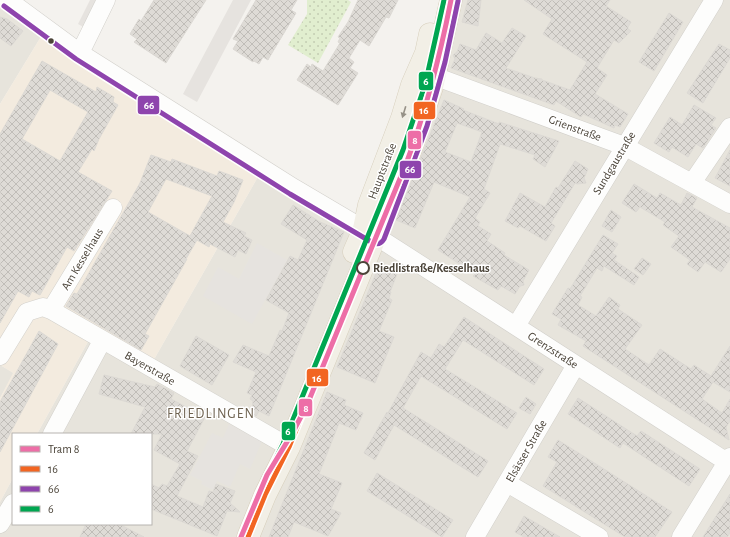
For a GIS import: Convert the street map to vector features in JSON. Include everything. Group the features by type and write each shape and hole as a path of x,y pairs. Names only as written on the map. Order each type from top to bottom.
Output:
{"main road":[{"name":"Hauptstraße","path":"370,233 369,205 402,118 412,85 426,53 436,0"},
{"name":"Hauptstraße","path":"248,537 265,495 282,443 370,233 410,152 434,76 451,0"},
{"name":"Hauptstraße","path":"234,537 267,461 282,443"}],"street":[{"name":"Grenzstraße","path":"8,0 80,53 294,188 370,233 729,461"},
{"path":"80,53 106,0"},
{"name":"Sundgaustraße","path":"516,326 714,0"},
{"name":"Grienstraße","path":"434,76 624,146 730,204"},
{"path":"692,183 730,127"},
{"name":"Am Kesselhaus","path":"50,310 113,208"},
{"path":"0,356 27,312 42,308 50,310"},
{"name":"Bayerstraße","path":"50,310 282,443"},
{"path":"53,433 102,341"},
{"name":"Elsässer Straße","path":"475,537 576,365"},
{"path":"681,537 729,461"},
{"path":"507,483 599,537"},
{"path":"0,524 12,505"}],"shaded area":[{"path":"90,0 106,0 91,31 78,24"},
{"path":"233,0 251,0 197,102 183,94"},
{"path":"462,0 730,0 730,537 0,537 0,502 12,480 12,525 152,525 152,433 38,433 90,338 148,370 259,175 378,247 446,63"},
{"path":"0,3 42,35 0,104"},
{"path":"42,35 112,85 259,175 148,370 90,338 38,433 12,433 12,480 0,502 0,398 13,373 0,365 0,104"},
{"path":"257,243 287,260 252,324 203,296 218,267 239,279"},
{"path":"0,365 14,373 0,398"},
{"path":"229,424 262,441 250,469 240,464 230,487 217,481 213,490 201,484 202,481 190,475 212,433 223,438"}],"green space":[{"path":"307,0 348,0 351,2 318,63 288,45 307,14"}],"building":[{"path":"154,0 206,0 166,63 134,42 137,39 130,34 139,19 141,21"},
{"path":"256,0 297,0 291,10 296,13 268,60 263,57 259,64 254,61 253,62 233,49 238,41 233,39"},
{"path":"358,0 398,0 389,18 386,17 369,46 360,40 349,58 354,62 350,68 358,73 338,105 297,80 307,64 311,67 312,64 323,71 340,43 338,42 340,38 338,37 348,22"},
{"path":"468,0 481,0 478,26 462,22"},
{"path":"524,0 610,0 606,6 631,22 628,29 631,31 619,43 614,40 597,68 607,75 595,94 628,114 620,127 615,125 614,128 583,114 581,117 556,101 554,105 451,68 455,59 453,55 457,52 460,44 476,50 486,33 502,43 512,28 526,36 506,68 542,79 570,90 587,62 543,34 552,19"},
{"path":"669,13 683,22 654,71 639,62"},
{"path":"0,17 7,19 23,31 11,46 0,38"},
{"path":"719,44 730,50 730,58 703,103 687,93"},
{"path":"42,61 96,92 97,87 114,97 113,102 118,105 94,151 92,149 78,172 112,191 74,251 67,247 40,295 32,291 29,297 18,291 0,323 0,134","holes":["50,90 88,112 60,161 22,139"]},
{"path":"444,100 464,109 463,110 499,124 499,122 559,141 545,167 533,159 535,155 500,144 484,189 490,193 475,218 480,222 478,226 491,234 487,241 505,253 504,255 529,270 523,281 524,285 520,286 515,294 501,286 498,290 473,276 475,274 438,250 470,197 434,182 415,228 396,220","holes":["457,123 482,132 471,162 445,152"]},
{"path":"694,105 716,118 711,125 716,128 703,148 696,144 688,157 672,147 669,152 654,143 670,117 682,125"},
{"path":"730,150 730,186 715,178"},
{"path":"151,155 171,162 172,159 217,176 219,171 243,180 234,202 223,222 246,233 244,236 252,240 246,254 238,250 235,257 210,244 209,247 197,240 145,334 149,336 141,350 66,306 74,293 77,294 140,183","holes":["166,179 212,196 190,236 148,212"]},
{"path":"575,161 588,169 584,178 586,183 575,183 551,223 555,226 546,241 520,226 518,228 505,221 520,193 545,207 556,187 558,188"},
{"path":"634,184 657,198 660,193 681,205 687,193 697,198 692,207 730,228 730,259 721,272 705,262 698,272 687,264 690,260 671,247 679,236 663,225 665,222 640,207 636,212 622,203"},
{"path":"293,205 320,222 344,232 269,416 259,411 256,416 252,413 253,401 250,399 252,395 247,393 256,372 233,362 243,345 269,356 280,330 282,331 289,313 266,300 290,256 298,260 307,240 281,224"},
{"path":"611,210 621,217 612,232 602,226"},
{"path":"603,235 618,244 612,253 617,256 614,260 639,277 634,285 604,266 602,271 597,268 580,296 582,297 578,305 596,316 609,297 620,305 618,309 642,325 625,349 649,365 660,349 691,369 694,365 711,376 730,346 730,392 713,382 702,399 722,413 730,399 730,421 726,427 729,440 583,346 586,341 558,325 561,319 552,314 568,288 570,289"},
{"path":"642,258 651,264 643,275 634,269"},
{"path":"379,266 397,274 390,292 389,298 392,300 379,331 394,337 375,383 337,367"},
{"path":"464,317 544,369 534,385 463,340 445,369 517,413 507,429 421,376 403,408 488,461 478,477 394,425 375,460 364,453 387,412 388,413 421,352 431,358 439,344 444,347"},
{"path":"39,331 58,344 0,452 0,402"},
{"path":"196,336 229,355 212,385 180,366"},
{"path":"104,375 155,387 157,384 174,393 171,399 205,417 187,451 198,456 177,496 203,507 209,491 213,492 216,484 235,491 230,503 240,512 227,511 217,536 152,509 152,484 159,488 162,484 167,486 180,464 154,450 162,434 132,433 145,407 99,394"},
{"path":"327,392 346,400 344,405 363,413 356,430 339,423 319,474 342,483 331,509 341,513 328,536 294,522 288,537 269,537"},
{"path":"526,397 536,404 530,414 519,408"},
{"path":"578,398 637,436 641,431 700,469 689,486 623,443 620,448 568,414"},
{"path":"558,440 672,512 655,537 625,537 543,486 557,462 548,457"},
{"path":"377,473 453,520 442,537 367,491"},
{"path":"730,494 730,533 727,537 703,537"},
{"path":"524,516 560,537 524,537 515,532"},
{"path":"86,525 121,525 144,537 80,537"}],"tram line":[{"name":"8","path":"241,537 267,475 293,432 307,405 406,164 432,83 451,0"}],"transit line":[{"name":"6","path":"242,534 259,492 283,444 403,150 425,85 444,0"},
{"name":"16","path":"248,537 265,495 289,447 410,152 432,87 451,0"},
{"name":"66","path":"4,6 76,59 290,194 373,243 378,244 384,239 427,126 445,62 458,1"}],"place":[{"name":"Riedlistraße/Kesselhaus","path":"363,268"}],"district":[{"name":"FRIEDLINGEN","path":"211,413"}]}
